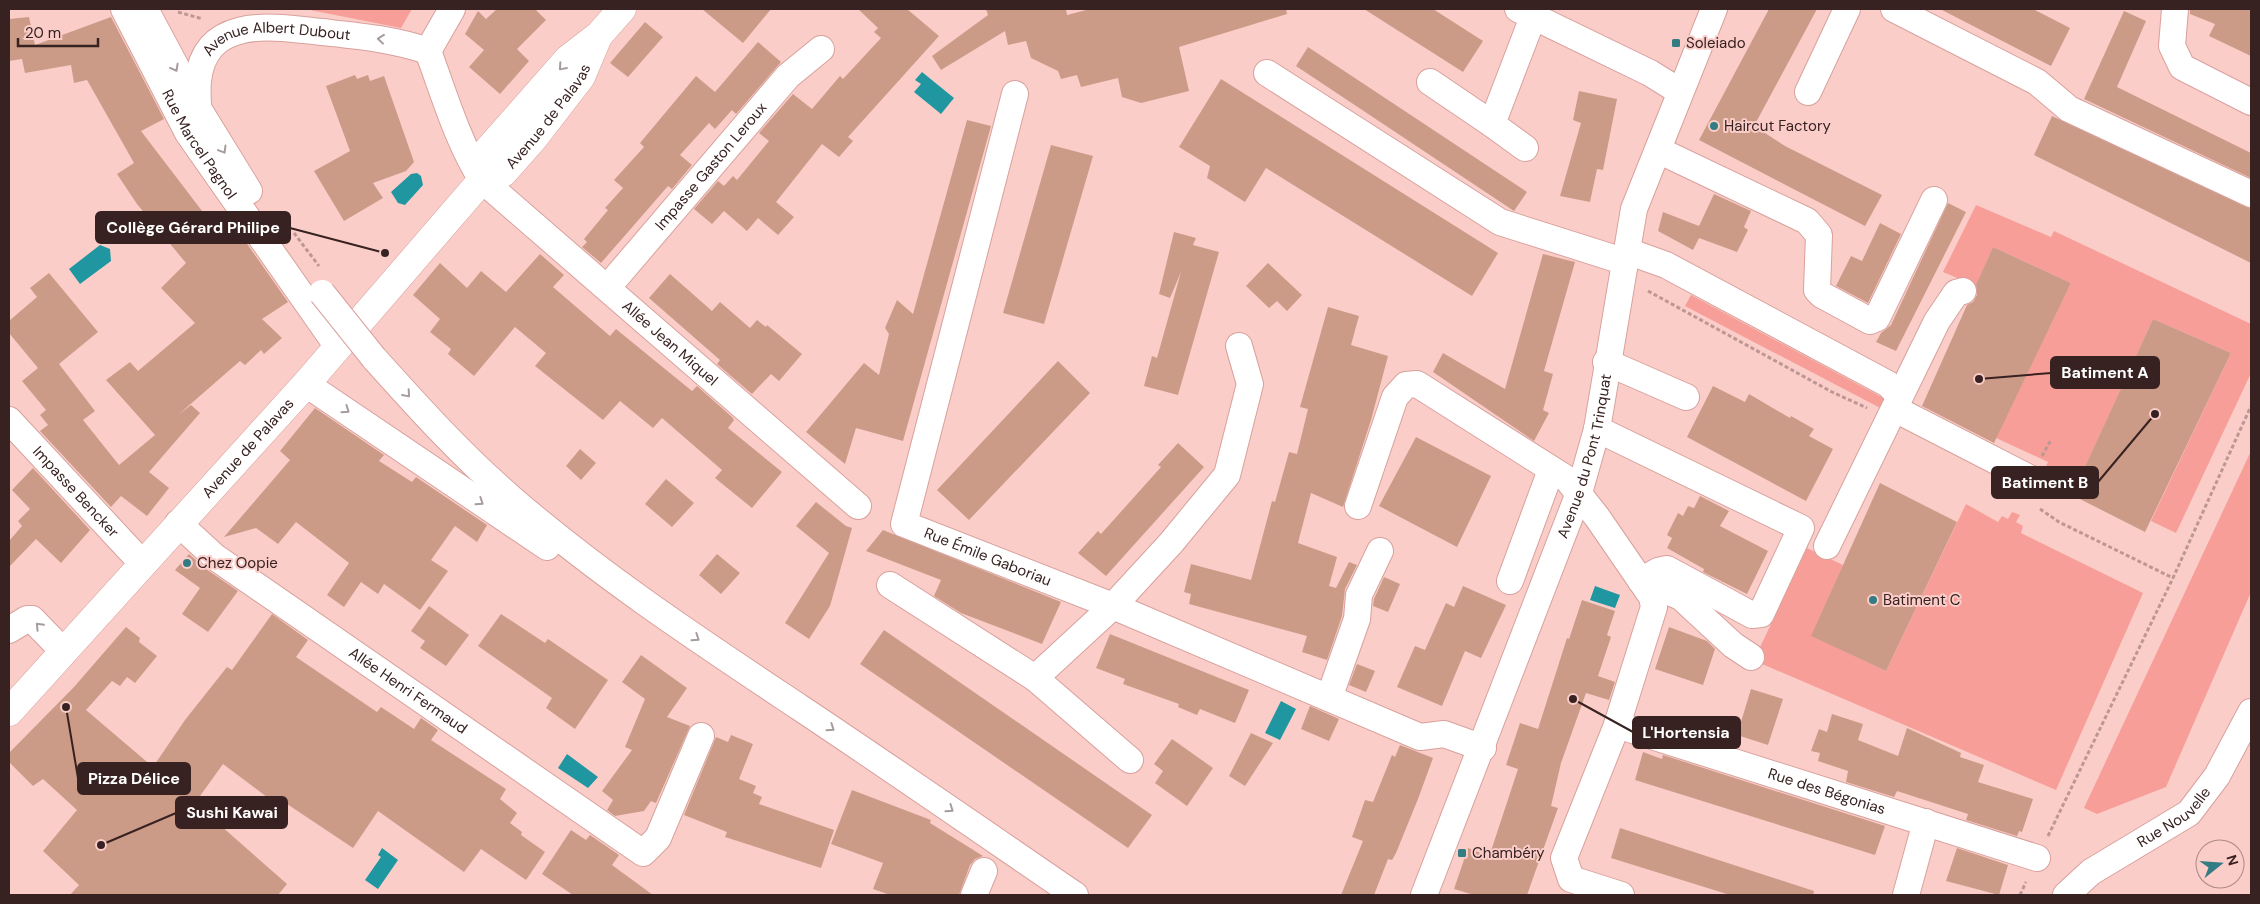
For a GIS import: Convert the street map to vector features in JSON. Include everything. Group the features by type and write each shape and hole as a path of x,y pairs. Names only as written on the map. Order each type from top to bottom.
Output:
{"main road":[{"name":"Avenue de Palavas","path":"9,712 178,523 306,384 482,180 503,173 534,138 581,77 599,35 622,9"}],"street":[{"name":"Rue Marcel Pagnol","path":"124,9 188,133 338,347"},
{"path":"145,9 198,108 238,173 322,293 374,358 428,418 511,498 585,558 655,611 910,781 1075,895"},
{"path":"452,9 428,51 460,138 470,161 482,180"},
{"name":"Avenue du Pont Trinquat","path":"1424,895 1483,748 1579,493 1597,429 1606,362 1634,209 1679,91 1714,9"},
{"path":"1808,92 1847,9"},
{"path":"1894,9 2037,82 2069,109 2251,194"},
{"path":"2167,12 2172,46 2182,67 2251,102"},
{"path":"1492,124 1525,13 1650,73 1679,91"},
{"name":"Avenue Albert Dubout","path":"198,108 198,81 202,65 210,51 228,34 241,30 271,27 397,40 428,51"},
{"name":"Impasse Gaston Leroux","path":"607,288 788,76 821,49"},
{"path":"1267,73 1500,222 1626,257 1884,391 1895,408 2040,471"},
{"path":"1430,82 1525,148"},
{"name":"Rue Émile Gaboriau","path":"1014,94 904,524 1113,606 1420,737 1444,734 1483,748"},
{"path":"1658,150 1807,221 1819,235 1817,290 1822,295 1870,321 1876,318 1934,200"},
{"name":"Allée Jean Miquel","path":"482,180 858,506"},
{"path":"1827,546 1937,321 1956,293 1963,291"},
{"path":"1035,678 1113,606 1171,543 1227,475 1250,384 1239,346"},
{"path":"1606,362 1686,397"},
{"path":"306,384 603,585 655,611"},
{"path":"1358,506 1395,397 1406,385 1416,384 1567,479 1579,493 1652,597 1654,607 1616,725 1564,858 1571,879 1622,895"},
{"name":"Impasse Bencker","path":"9,420 142,563"},
{"path":"1597,429 1801,528 1761,614 1752,615 1668,569 1658,571 1641,581"},
{"path":"1510,581 1551,470"},
{"name":"Allée Henri Fermaud","path":"178,523 215,557 643,853 658,838 701,736"},
{"path":"1329,698 1357,619 1359,595 1380,551"},
{"path":"1641,581 1682,597 1733,645 1751,657"},
{"path":"890,586 1035,678 1130,760"},
{"path":"9,630 27,619 32,619 64,652"},
{"name":"Rue Nouvelle","path":"2066,895 2091,872 2189,813 2217,776 2251,712"},
{"name":"Rue des Bégonias","path":"1616,725 2037,858"},
{"path":"1906,895 1926,822"},
{"path":"974,895 984,871"}],"path":[{"path":"1646,290 1832,392 1895,408"},
{"path":"2037,858 2173,578 2251,406"},
{"path":"2040,471 2051,440"}],"shaded area":[{"path":"305,9 412,9 401,28"},
{"path":"1976,205 2051,237 2054,231 2251,324 2251,373 2176,533 2151,521 2231,353 2153,319 2075,489 2068,486 2065,491 2059,489 2057,494 2053,492 2056,485 2050,482 2053,475 2044,471 2048,462 1996,438 2071,283 1993,247 1976,286 1943,272"},
{"path":"1691,295 1889,401 1886,411 1685,306"},
{"path":"2251,451 2251,592 2166,787 2097,814 2084,808"},
{"path":"1966,504 1998,522 2002,516 2008,519 2012,512 2020,515 2016,522 2023,526 2021,533 2143,593 2056,790 1762,664 1753,662 1807,548 1843,565 1812,636 1886,671"}],"water":[{"path":"922,72 954,98 941,114 914,92 921,84 915,80"},
{"path":"417,173 421,176 423,185 405,205 398,203 391,192 411,174"},
{"path":"100,245 110,249 111,261 80,284 69,269"},
{"path":"1595,586 1620,595 1615,608 1590,600"},
{"path":"1281,701 1296,709 1280,740 1265,733"},
{"path":"567,754 598,777 588,788 558,768"},
{"path":"382,848 398,860 378,889 365,880 381,857 378,855"}],"building":[{"path":"497,9 535,9 546,20 517,49 529,61 500,94 469,67 484,50 465,34 478,11 486,19"},
{"path":"702,9 771,9 743,43"},
{"path":"858,9 907,9 939,36 848,137 853,141 839,157 822,144 776,202 794,217 778,235 758,218 747,231 724,211 712,224 694,209 718,181 724,186 733,176 737,180 769,141 759,133 793,94 812,109 840,76 843,79 881,38 874,32 878,28"},
{"path":"986,9 1066,9 1067,15 1090,9 1286,9 1287,14 1179,47 1189,91 1141,103 1122,97 1118,78 1081,87 1077,75 1061,79 1058,71 1031,58 1026,41 1008,45 1005,31 941,70 932,56 988,15"},
{"path":"1364,9 1433,9 1483,41 1463,72"},
{"path":"1769,9 1817,9 1754,126 1785,146 1882,195 1865,226 1699,140"},
{"path":"1940,9 2033,9 2070,28 2051,66"},
{"path":"2190,9 2251,9 2251,56 2209,36 2215,24 2190,14"},
{"path":"2124,11 2146,21 2117,87 2251,153 2251,178 2084,99"},
{"path":"29,17 35,45 111,17 164,119 141,131 212,224 226,214 288,302 262,319 282,338 264,354 261,350 245,365 240,361 178,415 191,405 200,413 149,472 169,488 147,516 121,496 111,507 40,431 48,425 40,415 46,410 22,381 38,368 9,333 9,321 37,297 30,288 49,273 98,332 59,364 95,411 83,420 119,465 155,435 106,380 130,362 138,371 195,323 161,288 186,263 137,204 117,174 134,163 87,80 74,83 71,65 25,73 22,59 9,61 9,19"},
{"path":"645,22 663,37 628,77 610,63"},
{"path":"758,42 781,62 736,114 732,110 715,129 709,123 680,155 692,165 672,189 668,186 601,263 582,247 587,242 584,239 608,210 605,208 623,188 614,180 644,147 640,143 696,76 715,92"},
{"path":"1308,47 1527,192 1514,211 1296,66"},
{"path":"355,75 357,79 368,75 370,81 384,76 414,162 406,171 373,183 383,198 344,221 314,171 350,151 326,86"},
{"path":"1221,79 1498,253 1472,296 1266,168 1245,202 1207,178 1210,166 1179,147"},
{"path":"1579,91 1617,99 1603,170 1597,169 1590,202 1560,196 1581,123 1573,120"},
{"path":"2052,116 2251,209 2251,263 2034,155"},
{"path":"967,120 991,126 903,441 856,428 845,464 806,432 864,363 879,375 889,334 885,328 897,300 913,314"},
{"path":"1051,145 1093,156 1044,324 1003,313"},
{"path":"1714,194 1751,211 1744,227 1748,230 1737,252 1699,238 1693,250 1658,231 1663,212 1699,226"},
{"path":"1948,203 1966,212 1896,351 1876,342 1881,333 1891,325"},
{"path":"1880,223 1901,234 1868,303 1836,286 1851,256 1862,261"},
{"path":"1174,232 1196,238 1193,245 1219,252 1178,395 1144,386 1152,356 1157,358 1181,272 1170,298 1159,294"},
{"path":"1993,247 2071,283 1994,443 1922,406 1967,305 1973,302 1977,295 1976,285"},
{"path":"540,254 564,275 553,287 610,336 616,329 692,391 697,386 732,417 734,420 728,428 782,472 752,508 715,478 722,470 662,418 653,428 620,401 603,420 535,366 546,353 515,327 474,376 448,354 451,349 430,332 440,319 413,295 440,263 467,288 481,271 506,292"},
{"path":"1543,254 1575,262 1544,371 1553,374 1543,410 1549,413 1534,441 1433,372 1443,353 1505,389"},
{"path":"1268,263 1302,295 1287,311 1277,301 1269,308 1246,286"},
{"path":"670,274 712,311 720,302 750,328 757,320 766,327 767,325 802,354 779,381 771,374 752,394 717,364 720,360 649,298"},
{"path":"1328,307 1359,316 1351,345 1388,356 1371,420 1343,507 1311,493 1298,543 1337,557 1329,586 1336,588 1349,562 1357,565 1345,589 1342,616 1327,660 1302,652 1307,636 1189,604 1191,594 1184,592 1191,564 1251,580 1272,501 1275,502 1289,452 1297,454 1308,409 1300,407"},
{"path":"2153,319 2231,353 2145,532 2072,495"},
{"path":"1058,361 1090,393 969,520 937,490"},
{"path":"1713,386 1745,402 1749,394 1790,418 1791,416 1814,429 1809,436 1833,449 1806,501 1687,437"},
{"path":"315,408 384,455 379,461 412,482 416,477 487,525 477,542 455,526 431,560 448,571 420,610 384,584 378,594 361,582 344,607 327,595 349,563 296,522 278,544 256,528 224,537 290,460 280,451"},
{"path":"1416,437 1491,476 1457,547 1379,506"},
{"path":"1178,443 1204,467 1106,576 1078,553 1098,531 1101,534 1161,467 1158,465"},
{"path":"580,449 596,463 581,480 566,466"},
{"path":"33,468 90,530 61,563 36,539 9,567 9,541 22,526 18,521 30,509 12,490"},
{"path":"666,479 694,503 672,527 645,504"},
{"name":"Batiment C","path":"1880,483 1957,522 1886,671 1811,636"},
{"path":"1700,496 1729,511 1720,526 1768,551 1747,594 1703,572 1704,569 1667,548 1672,538 1667,535 1678,513 1683,516 1688,506 1694,508"},
{"path":"816,502 846,526 852,528 830,606 809,639 785,623 829,553 796,526"},
{"path":"883,530 1061,602 1042,644 961,613 934,596 941,580 866,551"},
{"path":"189,554 206,569 238,591 208,632 182,614 200,588 175,570"},
{"path":"717,554 740,573 721,594 699,575"},
{"path":"1384,577 1400,584 1388,612 1373,606 1374,599"},
{"path":"1463,586 1506,605 1481,658 1465,651 1442,706 1397,687 1415,646 1425,650 1446,603 1454,607"},
{"path":"1582,600 1615,611 1607,635 1611,637 1598,676 1615,682 1609,700 1586,693 1561,763 1551,806 1558,808 1527,895 1474,895 1454,889 1468,848 1488,856 1489,850 1491,851 1518,769 1506,765 1520,723 1538,729 1567,638 1569,639"},
{"path":"429,606 469,635 446,666 420,648 425,641 411,631"},
{"path":"272,614 308,640 296,657 377,712 381,707 414,729 421,718 438,730 431,740 506,789 500,799 517,813 510,823 522,832 521,835 545,852 526,880 481,849 464,872 378,811 353,848 278,798 275,803 223,764 195,803 287,884 278,895 70,895 79,885 43,851 77,810 43,779 33,786 9,762 9,753 74,687 126,627 140,638 139,642 157,656 135,683 127,677 120,686 112,681 86,710 153,767 185,720 227,667 232,670"},
{"path":"501,614 545,643 548,639 608,680 575,729 546,708 552,698 478,646"},
{"path":"1669,627 1707,641 1715,649 1703,685 1655,669"},
{"path":"884,630 1152,815 1128,848 860,664"},
{"path":"1110,634 1249,690 1235,723 1200,709 1197,715 1178,707 1179,704 1123,684 1125,679 1096,668"},
{"path":"641,655 687,688 667,717 690,726 656,803 651,801 644,811 615,816 607,810 613,800 602,791 632,750 625,747 645,699 622,682"},
{"path":"1357,664 1375,671 1366,692 1349,685"},
{"path":"1751,689 1783,699 1768,745 1737,735"},
{"path":"1310,706 1339,719 1329,741 1301,729"},
{"path":"1832,714 1863,724 1858,740 1898,756 1907,728 1961,753 1960,757 1984,765 1978,782 2033,799 2022,832 2019,831 2017,836 1966,820 1968,814 1897,791 1894,797 1846,782 1848,771 1818,761 1820,753 1811,751 1819,729 1827,732"},
{"path":"1251,733 1273,743 1245,786 1229,776"},
{"path":"731,735 753,744 739,779 756,786 753,793 762,797 759,804 834,830 821,868 725,837 727,832 684,815 716,737 728,742"},
{"path":"1172,739 1213,768 1187,806 1155,783 1163,771 1154,764"},
{"path":"1400,745 1433,758 1418,799 1396,853 1392,860 1388,859 1374,895 1341,895 1363,841 1352,837 1365,800 1373,802 1392,755 1395,757"},
{"path":"1643,752 1662,759 1663,755 1885,826 1875,855 1635,780"},
{"path":"852,790 931,820 930,823 983,856 975,859 970,865 959,895 890,895 873,889 883,863 831,844"},
{"path":"1620,828 1814,891 1813,895 1730,895 1611,858"},
{"path":"571,830 586,840 590,835 619,855 612,865 653,895 573,895 542,874"},
{"path":"1957,848 2008,865 1999,895 1946,881"}],"place":[{"name":"Soleiado","path":"1676,43"},
{"name":"Haircut Factory","path":"1714,126"},
{"name":"Collège Gérard Philipe","path":"385,253"},
{"name":"Batiment A","path":"1979,379"},
{"name":"Batiment B","path":"2155,414"},
{"name":"Chez Oopie","path":"187,563"},
{"name":"Batiment C","path":"1873,600"},
{"name":"L'Hortensia","path":"1573,699"},
{"name":"Pizza Délice","path":"66,707"},
{"name":"Sushi Kawai","path":"101,845"},
{"name":"Chambéry","path":"1462,853"}]}
